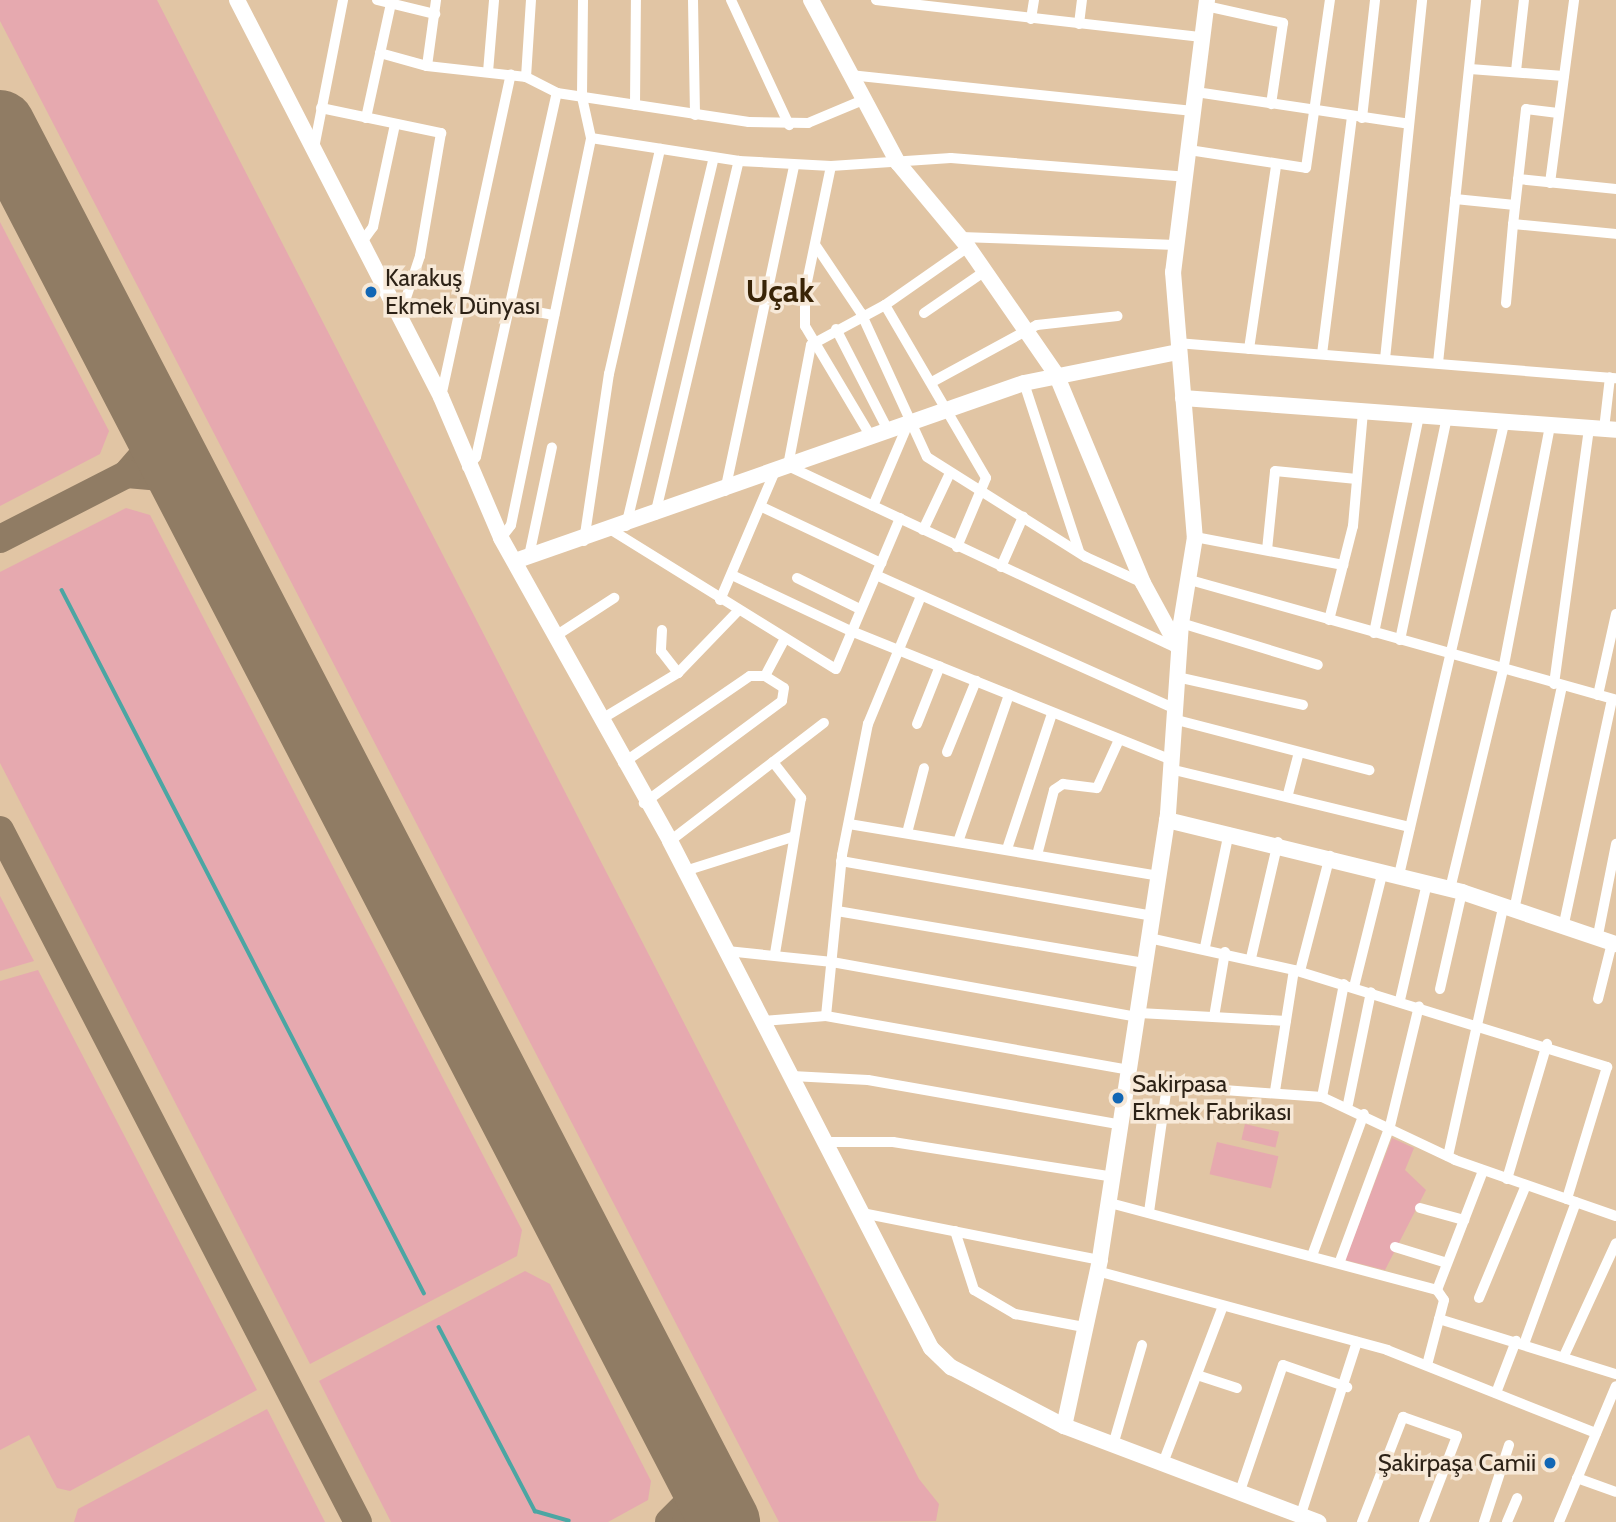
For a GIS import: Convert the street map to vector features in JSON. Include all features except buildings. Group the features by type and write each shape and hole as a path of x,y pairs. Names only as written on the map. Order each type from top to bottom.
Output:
{"main road":[{"path":"237,0 441,397 467,467 501,538 522,559 554,637 644,803 670,841 931,1348 951,1367 1064,1426 1318,1522"},
{"path":"815,1 850,75 898,163 965,242 1056,374 1143,583 1179,649"},
{"path":"1064,1426 1110,1203 1167,820 1181,623 1195,537 1177,348 1176,245 1207,3"},
{"path":"522,559 620,529 870,435 1024,383 1177,348"},
{"path":"1183,398 1603,429"},
{"path":"1167,820 1278,842 1456,890 1608,942"}],"street":[{"path":"314,150 343,0"},
{"path":"377,0 435,13"},
{"path":"428,66 436,0"},
{"path":"488,72 494,0"},
{"path":"526,77 531,0"},
{"path":"501,538 511,525 591,138 582,97 583,0"},
{"path":"635,105 636,0"},
{"path":"693,0 695,115"},
{"path":"731,0 789,125"},
{"path":"876,0 961,5 1031,19 1202,37"},
{"path":"1031,19 1034,0"},
{"path":"1079,24 1082,0"},
{"path":"1189,150 1276,166 1306,168 1330,0"},
{"path":"1322,354 1375,0"},
{"path":"1385,359 1422,0"},
{"path":"1438,363 1476,0"},
{"path":"1516,71 1524,0"},
{"path":"1550,183 1574,0"},
{"path":"366,118 391,3"},
{"path":"1207,3 1283,23 1271,104"},
{"path":"380,53 428,66 526,77 558,93 695,115 789,125 863,100"},
{"path":"1470,69 1564,76"},
{"path":"441,397 511,75"},
{"path":"850,75 1193,111"},
{"path":"1196,92 1409,124"},
{"path":"467,467 476,457 558,93"},
{"path":"321,108 441,133 420,256 400,316"},
{"path":"1506,303 1525,109 1558,113"},
{"path":"362,242 373,227 395,124"},
{"path":"591,138 739,162 831,166 951,158 1185,177"},
{"path":"584,541 609,373 660,149"},
{"path":"714,158 620,529 737,612 783,642 836,670 900,518"},
{"path":"655,515 739,162"},
{"path":"725,491 794,165"},
{"path":"720,600 734,576 781,468 811,345 805,291 831,166"},
{"path":"1249,349 1276,166"},
{"path":"1518,179 1616,189"},
{"path":"1455,199 1515,205"},
{"path":"1513,224 1616,234"},
{"path":"811,345 861,313 886,305 965,242 1176,245"},
{"path":"816,246 861,313 927,457 950,474 1079,551 1143,583"},
{"path":"924,313 985,271"},
{"path":"886,305 986,478 957,547"},
{"path":"509,307 554,315"},
{"path":"932,382 1047,322 1118,316"},
{"path":"836,329 888,430"},
{"path":"811,345 870,435"},
{"path":"1177,348 1249,349 1613,377 1558,685 1509,908 1477,1023 1448,1156"},
{"path":"1024,383 1079,551"},
{"path":"1329,620 1343,565 1357,479 1363,412"},
{"path":"1374,633 1419,416"},
{"path":"1400,640 1447,417"},
{"path":"873,506 911,423"},
{"path":"1399,875 1504,423"},
{"path":"1440,989 1456,890 1503,670 1550,426"},
{"path":"522,559 552,447"},
{"path":"781,468 900,518 1179,649"},
{"path":"1267,551 1275,471 1357,479"},
{"path":"923,530 950,474"},
{"path":"762,507 881,563"},
{"path":"1001,567 1023,517"},
{"path":"1195,537 1343,565"},
{"path":"876,575 1173,714 1368,770"},
{"path":"734,576 851,631 898,646 1170,764 1410,827"},
{"path":"797,578 860,609"},
{"path":"1190,580 1614,699 1563,928"},
{"path":"826,1016 841,861 869,724 898,646 921,596"},
{"path":"554,637 614,598"},
{"path":"600,720 678,673 737,612"},
{"path":"1598,695 1616,614"},
{"path":"1181,623 1318,666"},
{"path":"662,630 661,651 678,673"},
{"path":"765,676 783,642"},
{"path":"916,724 940,666"},
{"path":"622,763 747,678 765,676 784,688 782,701 644,803"},
{"path":"1177,677 1303,705"},
{"path":"947,752 976,681"},
{"path":"958,842 1009,695"},
{"path":"1007,849 1052,714"},
{"path":"670,841 824,723"},
{"path":"1037,855 1054,790 1063,784 1097,788 1118,742"},
{"path":"1288,794 1299,752"},
{"path":"773,762 801,798 792,837 775,954"},
{"path":"906,833 924,768"},
{"path":"849,824 1159,876"},
{"path":"1205,947 1229,832"},
{"path":"685,871 792,837"},
{"path":"1251,958 1278,842"},
{"path":"1598,999 1608,942 1616,844"},
{"path":"1275,1091 1297,971 1330,856"},
{"path":"841,861 1153,916"},
{"path":"1322,1097 1349,986 1383,871"},
{"path":"1400,1000 1427,883"},
{"path":"836,911 1146,962"},
{"path":"1149,938 1251,958 1547,1044 1607,1067 1571,1200 1520,1343 1496,1393"},
{"path":"727,951 832,962 1138,1015 1286,1021"},
{"path":"1214,1017 1225,952"},
{"path":"1348,1104 1371,992"},
{"path":"1340,1261 1390,1126 1419,1006"},
{"path":"763,1021 826,1016 1167,1086 1275,1091 1322,1097 1348,1104 1448,1156 1483,1171 1616,1216"},
{"path":"1507,1179 1547,1044"},
{"path":"792,1076 834,1075 1122,1125"},
{"path":"1149,1212 1167,1086"},
{"path":"1313,1253 1364,1114"},
{"path":"825,1142 893,1142 1114,1177"},
{"path":"1437,1290 1483,1171"},
{"path":"1479,1298 1527,1185"},
{"path":"1110,1203 1313,1253 1437,1290 1444,1300 1427,1365"},
{"path":"1420,1208 1464,1220"},
{"path":"862,1213 955,1231 1099,1266 1223,1306 1357,1342 1427,1365 1596,1433"},
{"path":"955,1231 974,1290 1015,1314 1084,1327"},
{"path":"1564,1356 1616,1243"},
{"path":"1395,1247 1447,1263"},
{"path":"1163,1463 1223,1306"},
{"path":"1438,1319 1616,1374"},
{"path":"1301,1514 1347,1387 1357,1342"},
{"path":"1112,1445 1142,1345"},
{"path":"1240,1491 1283,1365 1347,1387"},
{"path":"1197,1375 1237,1388"},
{"path":"1559,1522 1616,1386"},
{"path":"1362,1522 1403,1417 1457,1436 1424,1522"},
{"path":"1484,1522 1509,1445"},
{"path":"1577,1478 1616,1492"},
{"path":"1507,1522 1517,1498"}],"shaded area":[{"path":"0,0 157,0 919,1479 939,1504 936,1521 779,1522 0,21"},
{"path":"0,222 109,431 100,454 0,506"},
{"path":"126,508 150,515 522,1230 517,1256 310,1364 0,763 0,572"},
{"path":"0,896 34,961 0,971"},
{"path":"38,970 257,1390 70,1491 57,1488 29,1435 0,1450 0,981"},
{"path":"1245,1124 1279,1132 1276,1147 1241,1140"},
{"path":"1392,1138 1414,1148 1405,1170 1426,1190 1385,1270 1345,1260"},
{"path":"1217,1142 1278,1156 1271,1188 1210,1174"},
{"path":"525,1271 550,1284 651,1481 648,1500 608,1522 391,1522 319,1381"},
{"path":"267,1409 325,1522 74,1522 78,1509"}],"waterway":[{"path":"62,590 424,1293"},
{"path":"439,1327 535,1511 569,1521"}],"taxiway":[{"path":"151,417 151,446 127,474 173,478 196,501"},
{"path":"0,539 127,474"},
{"path":"0,830 358,1522"},
{"path":"669,1522 694,1497 697,1468"},
{"path":"686,1522 717,1522"}],"runway":[{"path":"0,125 725,1522"}],"place":[{"name":"Karakuş Ekmek Dünyası","path":"371,292"},
{"name":"Sakirpasa Ekmek Fabrikası","path":"1118,1098"},
{"name":"Şakirpaşa Camii","path":"1550,1463"}],"district":[{"name":"Uçak","path":"780,291"}]}
